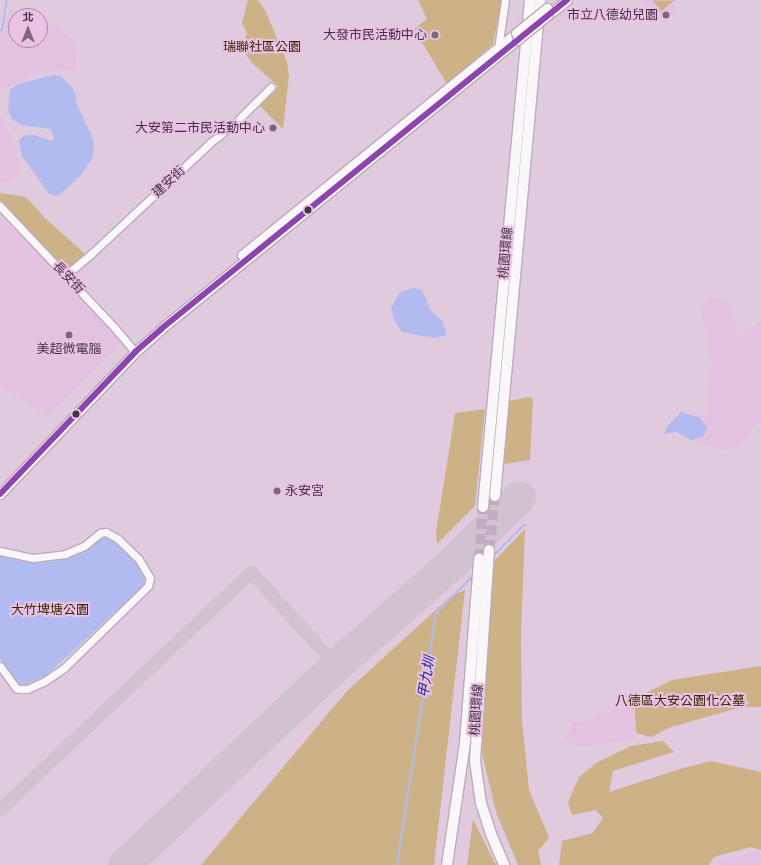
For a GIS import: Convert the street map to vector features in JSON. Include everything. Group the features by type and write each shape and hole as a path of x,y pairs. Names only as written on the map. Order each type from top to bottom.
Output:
{"highway":[{"name":"桃園環線","path":"483,507 530,0"},
{"name":"桃園環線","path":"495,496 540,0"},
{"name":"桃園環線","path":"449,865 465,743 484,562 474,761 481,804 491,834 504,865"}],"main road":[{"path":"548,12 557,0"},
{"path":"0,486 133,350 516,36 567,0"},
{"path":"0,494 133,350"}],"street":[{"path":"498,51 505,0"},
{"name":"建安街","path":"66,275 91,254 210,142 235,123 271,87"},
{"name":"長安街","path":"0,206 66,275 133,350"},
{"path":"0,551 33,558 65,554 84,546 100,533 106,532 118,539 138,558 150,578 148,586 70,663 45,681 27,689 16,688 0,666"}],"shaded area":[{"name":"市立八德幼兒園","path":"634,0 677,0 670,19 664,23 658,10"},
{"path":"8,16 8,48 48,48 48,24 62,29 75,42 76,67 70,71 40,72 0,90 0,34 5,33"},
{"path":"0,114 18,150 19,174 5,183 0,182"},
{"path":"0,216 56,271 122,343 46,417 0,385"},
{"path":"717,298 727,300 735,320 738,336 761,322 761,421 755,426 746,440 739,447 724,450 696,442 705,421 711,364 701,303"},
{"path":"634,699 634,739 581,747 565,740 573,722 580,722 620,708"},
{"path":"760,850 761,865 717,865 719,861"}],"green space":[{"name":"瑞聯社區公園","path":"248,0 258,0 265,10 287,62 289,76 283,129 259,105 276,90 278,86 252,63 243,51 244,40 247,33 242,23"},
{"path":"418,0 502,0 493,44 447,84 414,29 427,19"},
{"path":"652,0 660,1 675,0 661,11"},
{"path":"0,193 26,197 46,219 85,254 67,270 0,200"},
{"path":"530,397 533,400 530,460 504,464 508,401"},
{"path":"485,409 475,506 437,544 436,532 455,413"},
{"path":"525,529 521,635 522,720 529,790 549,838 538,851 541,865 518,865 496,812 482,753 487,628 495,560"},
{"path":"465,590 434,865 201,865 347,691 451,596"},
{"name":"八德區大安公園化公墓","path":"761,666 761,707 742,707 671,727 651,737 636,733 634,699 672,680"},
{"path":"663,741 674,752 613,771 609,792 683,768 711,761 761,772 761,850 751,847 714,857 709,865 559,865 562,841 593,833 603,818 596,810 572,815 568,802 579,777 596,763 631,746"},
{"path":"473,819 496,865 467,865"}],"water":[{"path":"52,75 61,76 72,87 76,96 76,102 93,139 94,149 92,159 81,175 58,196 49,194 22,156 19,142 20,138 26,135 34,135 53,141 54,136 50,129 22,125 13,120 8,111 10,90 18,84"},
{"path":"414,288 422,290 431,311 442,320 447,335 434,338 402,332 394,320 391,308 400,292"},
{"path":"681,412 699,417 707,427 703,437 691,440 676,432 664,434 667,426"},
{"name":"大竹埤塘公園","path":"101,537 109,537 139,566 145,579 142,587 47,675 20,687 0,658 0,554 34,563 53,561 74,556 91,547"}],"waterway":[{"path":"0,31 2,30 7,0"},
{"name":"甲九圳","path":"493,556 524,525"},
{"name":"甲九圳","path":"397,865 436,613 473,576"}],"taxiway":[{"path":"0,809 251,572 336,665"}],"runway":[{"path":"124,865 336,665 446,568 519,497"}],"tunnel":[{"path":"489,550 495,496"},
{"path":"479,559 483,507"}],"transit line":[{"path":"0,494 135,352 161,329 567,0"}],"place":[{"name":"市立八德幼兒園","path":"666,15"},
{"name":"大發市民活動中心","path":"435,35"},
{"name":"大安第二市民活動中心","path":"273,128"},
{"name":"美超微電腦","path":"69,335"},
{"name":"永安宮","path":"277,491"}]}
